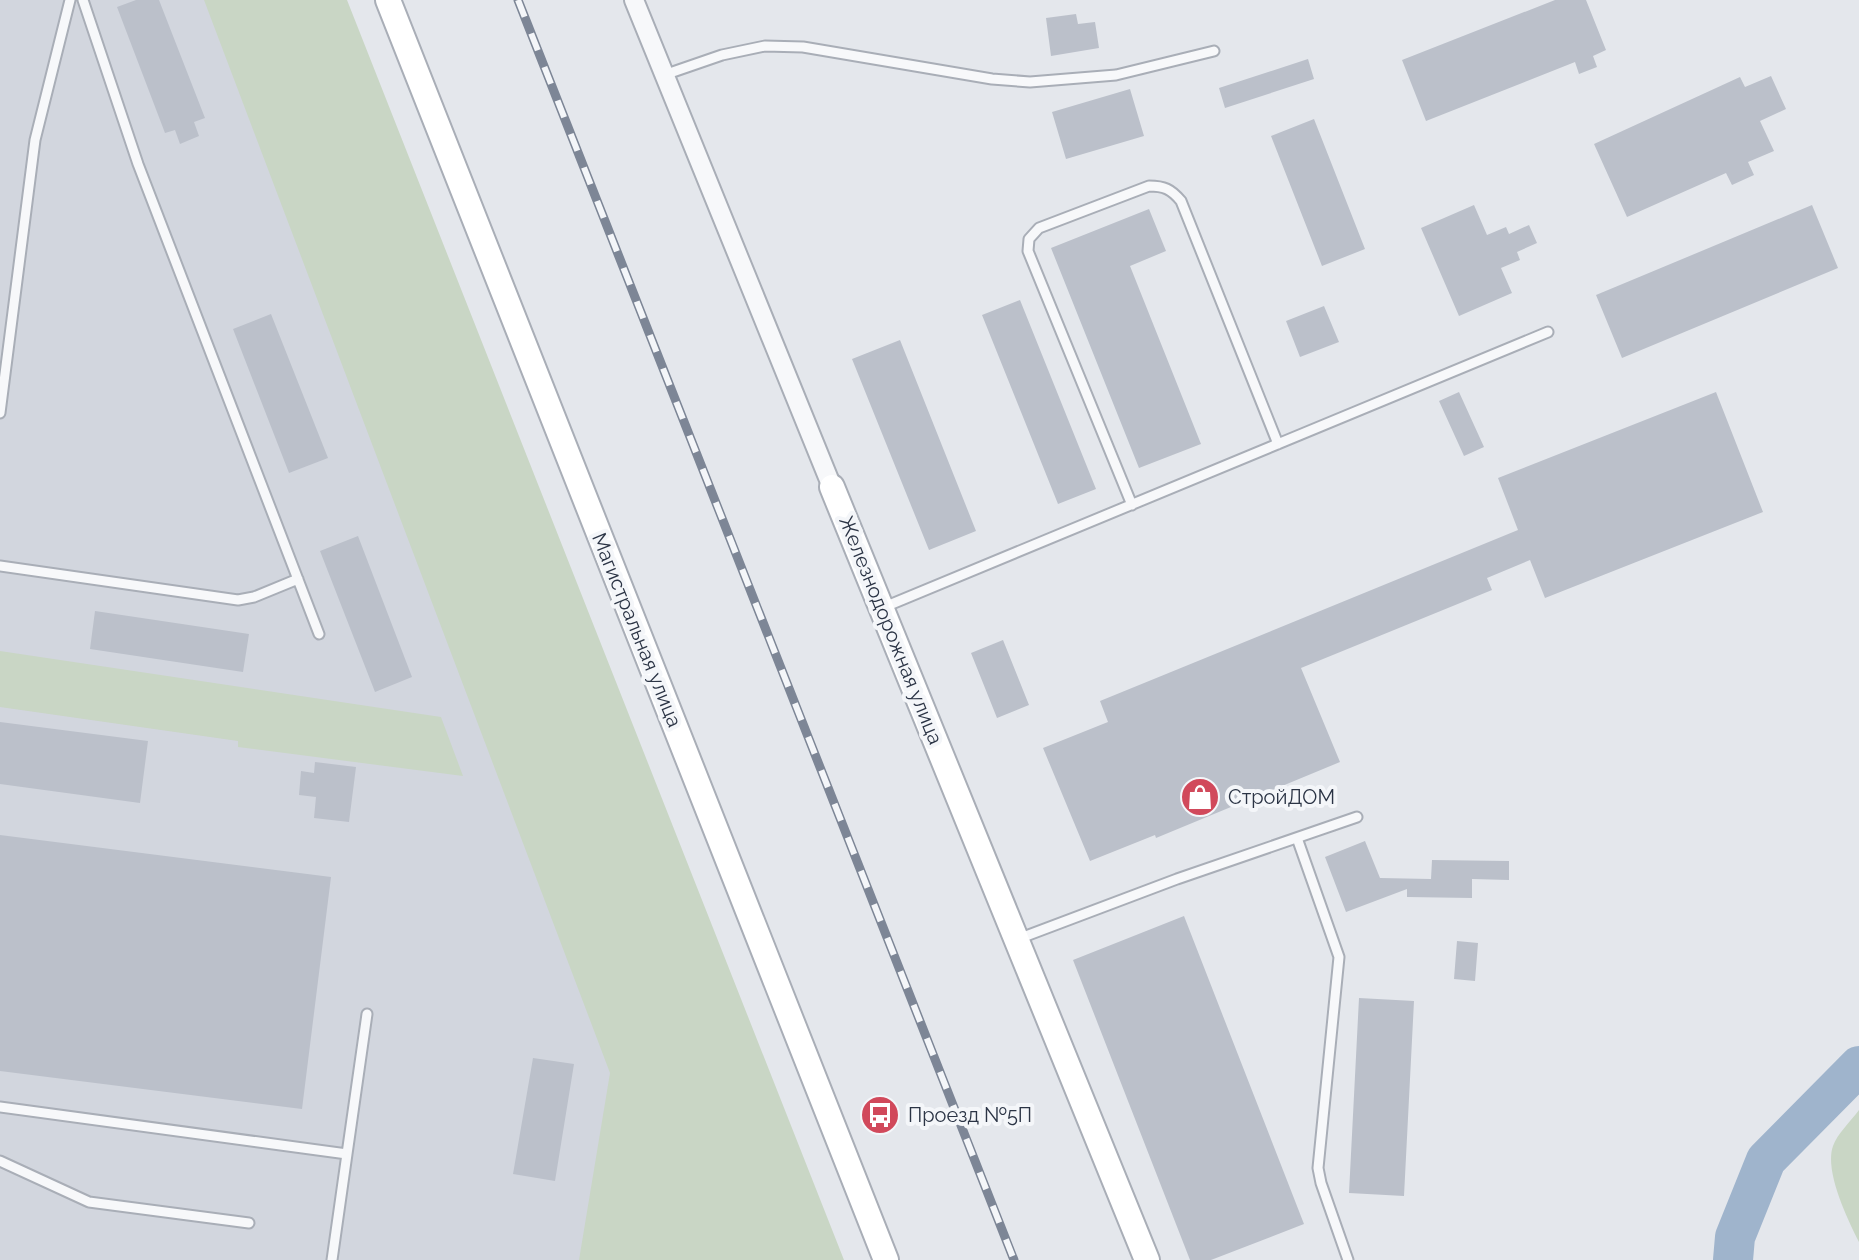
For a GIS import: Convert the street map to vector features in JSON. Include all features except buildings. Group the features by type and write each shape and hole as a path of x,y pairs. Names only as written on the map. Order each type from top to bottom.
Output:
{"main road":[{"name":"Магистральная улица","path":"388,0 886,1260"},
{"name":"Железнодорожная улица","path":"832,487 1147,1260"}],"street":[{"name":"Железнодорожная улица","path":"634,0 832,487"}],"lane":[{"path":"0,413 35,140 70,0"},
{"path":"83,0 138,164 319,634"},
{"path":"664,75 722,55 765,46 803,47 992,79 1030,82 1116,75 1214,51"},
{"path":"1132,505 1028,251 1029,239 1039,228 1149,186 1162,186 1172,191 1181,201 1278,444"},
{"path":"882,608 1548,332"},
{"path":"0,566 238,600 254,597 298,579"},
{"path":"1018,939 1177,879 1357,817"},
{"path":"1297,838 1339,957 1318,1168 1348,1260"},
{"path":"332,1260 367,1014"},
{"path":"0,1107 347,1154"},
{"path":"0,1161 89,1202 249,1223"}],"shaded area":[{"path":"0,0 249,0 713,1260 0,1260"}],"green space":[{"path":"204,0 347,0 844,1260 579,1260 610,1073"},
{"path":"0,651 441,717 463,776 238,747 238,741 0,707"},
{"path":"1859,1110 1859,1242 1838,1195 1831,1156 1838,1137"}],"waterway":[{"path":"1733,1260 1735,1237 1766,1160 1859,1066"}],"railway":[{"path":"518,0 1014,1260"}],"place":[{"name":"СтройДОМ","path":"1200,797"},
{"name":"Проезд №5П","path":"880,1115"}]}
